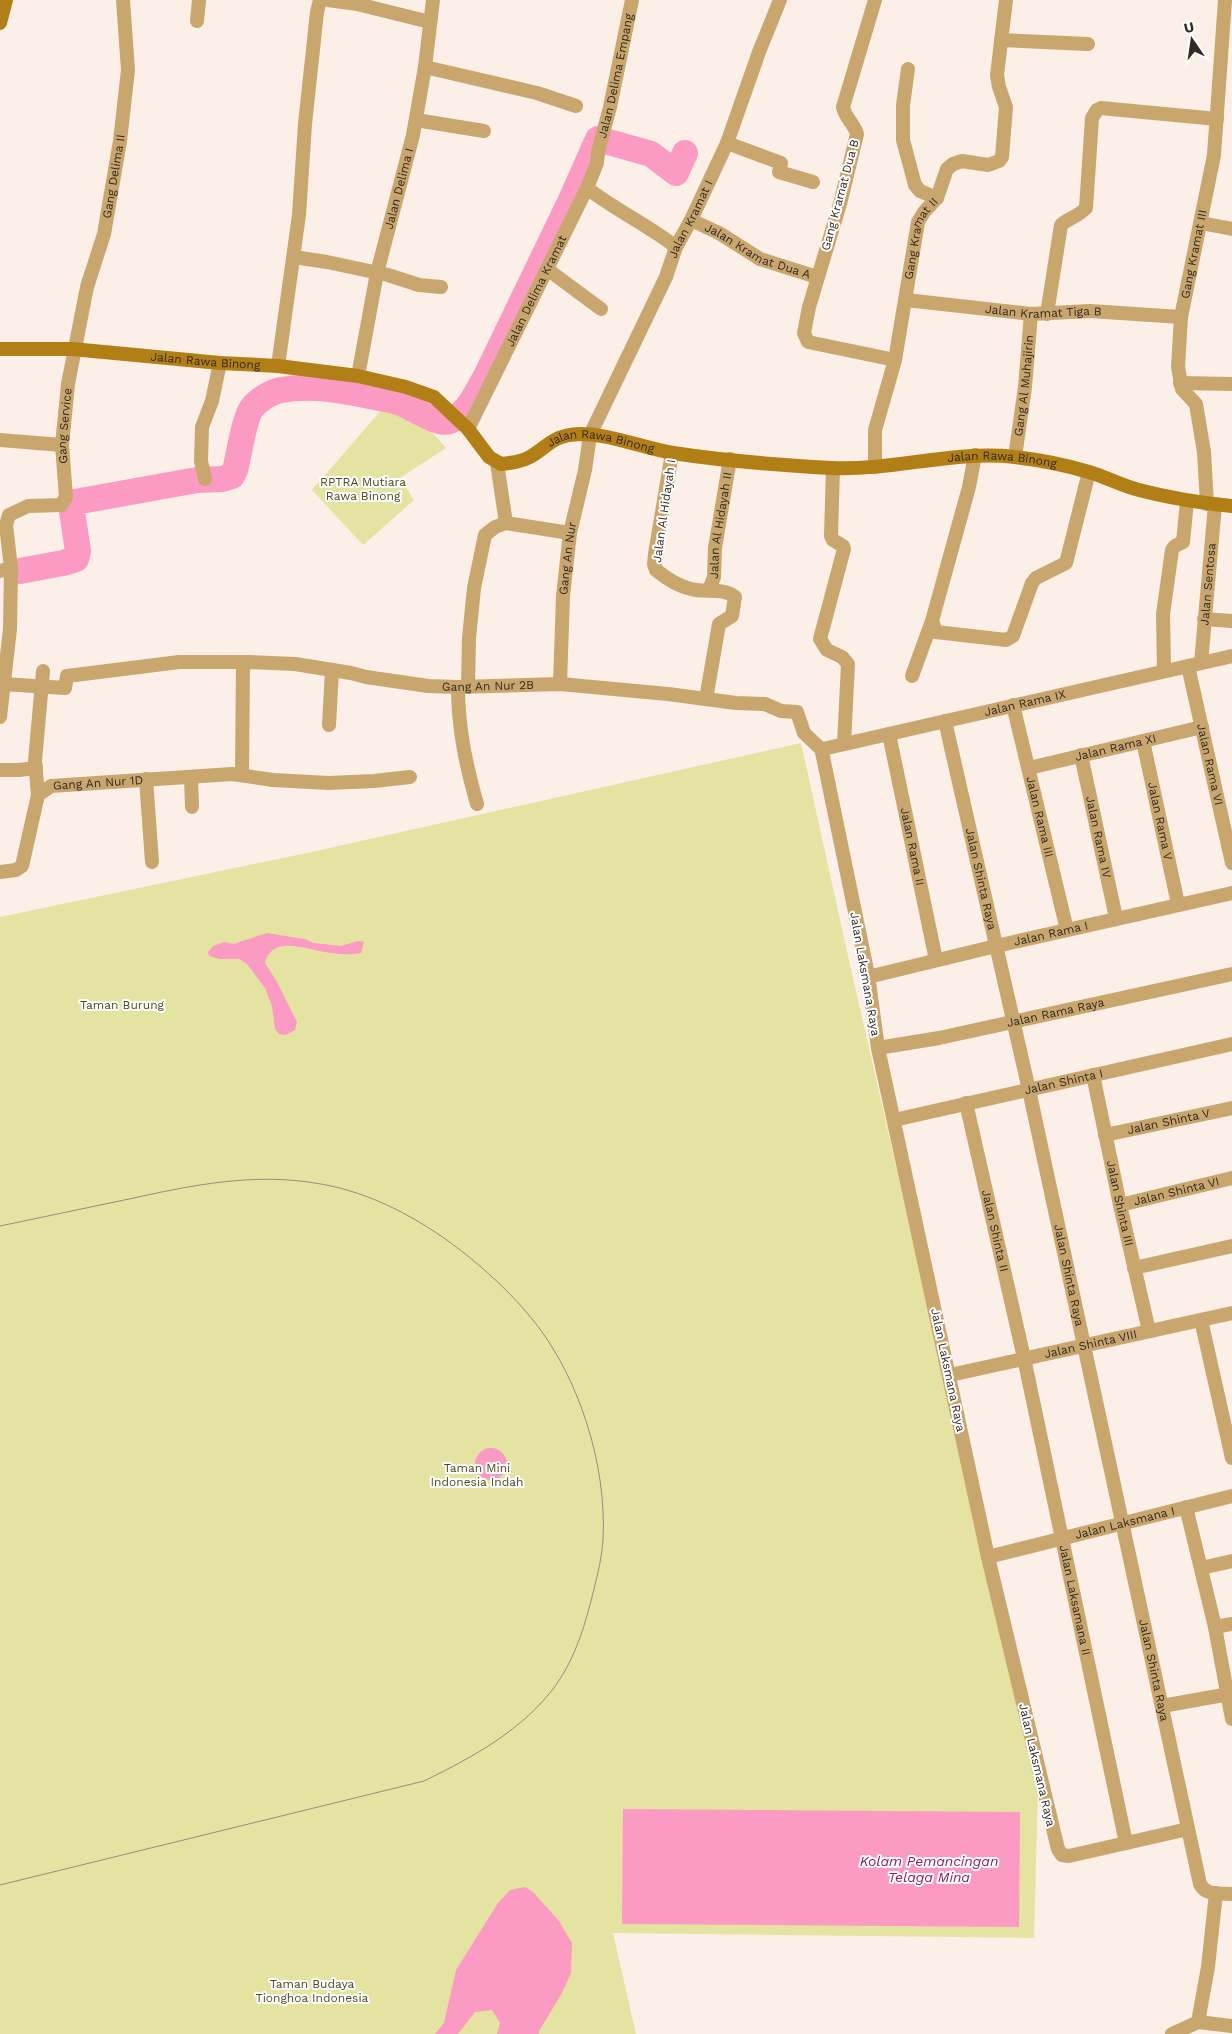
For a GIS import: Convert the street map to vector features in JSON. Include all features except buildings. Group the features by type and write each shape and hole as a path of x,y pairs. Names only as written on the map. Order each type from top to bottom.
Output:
{"main road":[{"path":"0,23 5,0"},
{"name":"Jalan Rawa Binong","path":"0,349 75,350 220,363 278,366 358,376 406,387 427,394 441,402 460,421 489,457 501,464 520,461 531,456 549,442 561,437 590,435 672,453 833,468 875,467 975,455 1015,457 1089,472 1137,490 1187,501 1232,506"}],"street":[{"name":"Gang Delima II","path":"75,350 87,287 104,234 120,141 128,70 122,0"},
{"path":"197,21 199,0"},
{"path":"278,366 294,257 304,166 305,124 317,12 320,0"},
{"path":"328,0 357,4 430,22"},
{"name":"Jalan Delima I","path":"358,376 377,273 416,120 433,0"},
{"name":"Jalan Delima Empang","path":"598,152 610,107 632,0"},
{"name":"Jalan Kramat I","path":"590,435 666,276 676,247 728,143 759,52 780,0"},
{"name":"Gang Kramat Dua B","path":"817,277 840,204 857,134 855,127 844,114 844,107 875,0"},
{"name":"Gang Kramat II","path":"875,467 875,430 895,360 918,222 924,212 937,198 947,169 953,164 962,161 988,165 999,161 1002,157 1006,113 1004,100 997,81 1006,0"},
{"name":"Gang Kramat III","path":"1180,383 1178,367 1181,317 1214,155 1225,0"},
{"path":"1001,40 1088,44"},
{"path":"425,67 537,93 576,106"},
{"path":"908,69 903,105 903,140 915,185 920,191 937,198"},
{"path":"1047,314 1060,225 1067,219 1081,214 1086,208 1092,118 1097,110 1101,108 1217,119"},
{"path":"416,120 484,131"},
{"path":"728,143 781,163 779,172 813,182"},
{"name":"Jalan Delima Kramat","path":"460,421 547,269 587,188 595,168 598,152"},
{"path":"587,188 617,209 644,223 676,247"},
{"name":"Jalan Kramat Dua A","path":"691,220 719,233 760,259 817,277 804,333 808,342 895,360"},
{"path":"1201,224 1232,229"},
{"path":"294,257 320,260 418,285 441,287"},
{"path":"547,269 601,309"},
{"name":"Jalan Kramat Tiga B","path":"906,300 1031,314 1090,311 1181,317"},
{"name":"Gang Al Muhajirin","path":"1015,457 1025,387 1031,314"},
{"name":"Gang Service","path":"8,573 6,525 9,515 28,506 57,506 65,501 62,445 68,384 75,350"},
{"path":"205,479 201,461 202,427 212,401 220,363"},
{"path":"1211,504 1196,404 1182,389 1180,383 1232,384"},
{"name":"Gang An Nur","path":"560,684 563,596 570,533 585,470 590,435"},
{"path":"0,440 62,445"},
{"name":"Jalan Al Hidayah I","path":"672,453 654,564 656,570 675,584 693,590 709,590"},
{"path":"912,676 932,621 969,487 975,455"},
{"name":"Jalan Al Hidayah II","path":"709,590 714,577 716,548 730,459"},
{"path":"497,463 506,524"},
{"path":"833,468 831,536 833,540 844,546 844,549 820,640 827,650 842,657 848,664 844,744"},
{"path":"932,621 936,632 1011,639 1018,627 1032,583 1036,578 1066,562 1089,472"},
{"path":"1164,671 1163,632 1172,550 1183,542 1187,501"},
{"name":"Jalan Sentosa","path":"1194,665 1204,619 1211,504"},
{"path":"477,804 458,717 481,548 485,535 495,527 506,524 570,533"},
{"path":"0,717 10,629 8,573"},
{"path":"706,699 719,624 732,616 735,597 731,594 709,590"},
{"path":"1204,619 1232,621"},
{"name":"Jalan Rama IX","path":"822,752 844,744 1232,656"},
{"name":"Gang An Nur 2B","path":"42,687 65,688 67,676 179,662 296,664 428,686 463,687 560,684 765,704 781,711 797,712 804,733 822,752"},
{"path":"242,774 243,662"},
{"name":"Jalan Rama VI","path":"1194,665 1202,727 1232,863"},
{"path":"329,726 332,670"},
{"path":"38,795 36,768 43,671"},
{"path":"2,689 42,687"},
{"name":"Jalan Rama III","path":"1013,705 1067,930"},
{"name":"Jalan Shinta Raya","path":"945,721 1014,1021 1200,1884 1208,1893 1216,1893"},
{"name":"Jalan Rama XI","path":"1029,768 1202,727"},
{"name":"Jalan Rama II","path":"889,734 936,960"},
{"name":"Jalan Rama V","path":"1143,741 1178,904"},
{"name":"Jalan Laksmana Raya","path":"822,752 868,978 878,1048 988,1558 1058,1849 1062,1855 1069,1856 1188,1829"},
{"name":"Jalan Rama IV","path":"1082,755 1116,918"},
{"path":"0,770 36,768"},
{"name":"Gang An Nur 1D","path":"0,872 16,870 22,866 38,795 51,786 242,774 273,780 329,783 410,777"},
{"path":"191,777 192,807"},
{"path":"146,779 152,862"},
{"name":"Jalan Rama I","path":"868,978 936,960 1232,893"},
{"name":"Jalan Rama Raya","path":"878,1048 939,1038 1232,974"},
{"name":"Jalan Shinta I","path":"894,1120 1232,1044"},
{"name":"Jalan Shinta III","path":"1093,1075 1149,1331"},
{"name":"Jalan Shinta II","path":"966,1103 1024,1358"},
{"name":"Jalan Shinta V","path":"1105,1135 1232,1108"},
{"name":"Jalan Shinta VI","path":"1120,1205 1232,1178"},
{"path":"1134,1268 1232,1246"},
{"name":"Jalan Shinta VIII","path":"950,1375 1084,1344 1232,1313"},
{"path":"1202,1320 1232,1458"},
{"name":"Jalan Laksamana II","path":"1024,1358 1126,1844"},
{"name":"Jalan Laksmana I","path":"988,1558 1232,1496"},
{"path":"1186,1507 1215,1627 1229,1694 1232,1719"},
{"path":"1201,1568 1232,1561"},
{"path":"1215,1627 1232,1624"},
{"path":"1162,1706 1229,1694"},
{"path":"1198,2022 1208,1967 1216,1893 1232,1894"},
{"path":"1172,2034 1198,2022 1232,2026"}],"green space":[{"name":"RPTRA Mutiara Rawa Binong","path":"384,407 419,422 446,448 400,478 414,500 363,545 312,490"},
{"name":"Taman Mini Indonesia Indah","path":"801,743 1038,1787 1034,1938 613,1933 636,2034 0,2034 0,917 302,854"}],"water":[{"path":"267,933 304,939 314,943 341,946 358,941 364,942 361,953 356,954 338,954 286,946 273,950 268,955 265,963 297,1022 295,1030 286,1035 279,1034 275,1029 272,1006 265,988 247,964 239,959 220,959 209,956 208,952 213,946 224,942 234,944"},
{"path":"491,1448 503,1452 507,1464 503,1476 491,1480 479,1476 475,1464 479,1452"},
{"name":"Kolam Pemancingan Telaga Mina","path":"623,1809 1020,1812 1019,1927 622,1924"},
{"path":"525,1887 533,1892 559,1921 572,1943 571,1973 539,2034 497,2034 500,2023 492,2010 475,2012 458,2034 435,2034 444,2023 456,1970 498,1903 510,1890"}],"waterway":[{"path":"20,571 76,559 78,551 71,505 75,502 197,480 222,479 232,476 249,413 261,399 277,391 293,388 340,391 398,402 439,421 445,422 456,418 472,401 487,374 570,202 598,139 651,154 676,173 685,153"}],"tram line":[{"path":"0,1226 177,1189 248,1180 272,1179 321,1184 340,1188 394,1208 427,1227 479,1265 516,1300 549,1343 564,1368 587,1423 595,1452 603,1511 602,1552 598,1571 584,1626 569,1663 556,1685 528,1716 513,1729 479,1752 424,1781 0,1885"}],"park label":[{"name":"Taman Burung","path":"122,1005"},
{"name":"Taman Budaya Tionghoa Indonesia","path":"312,1991"}]}
